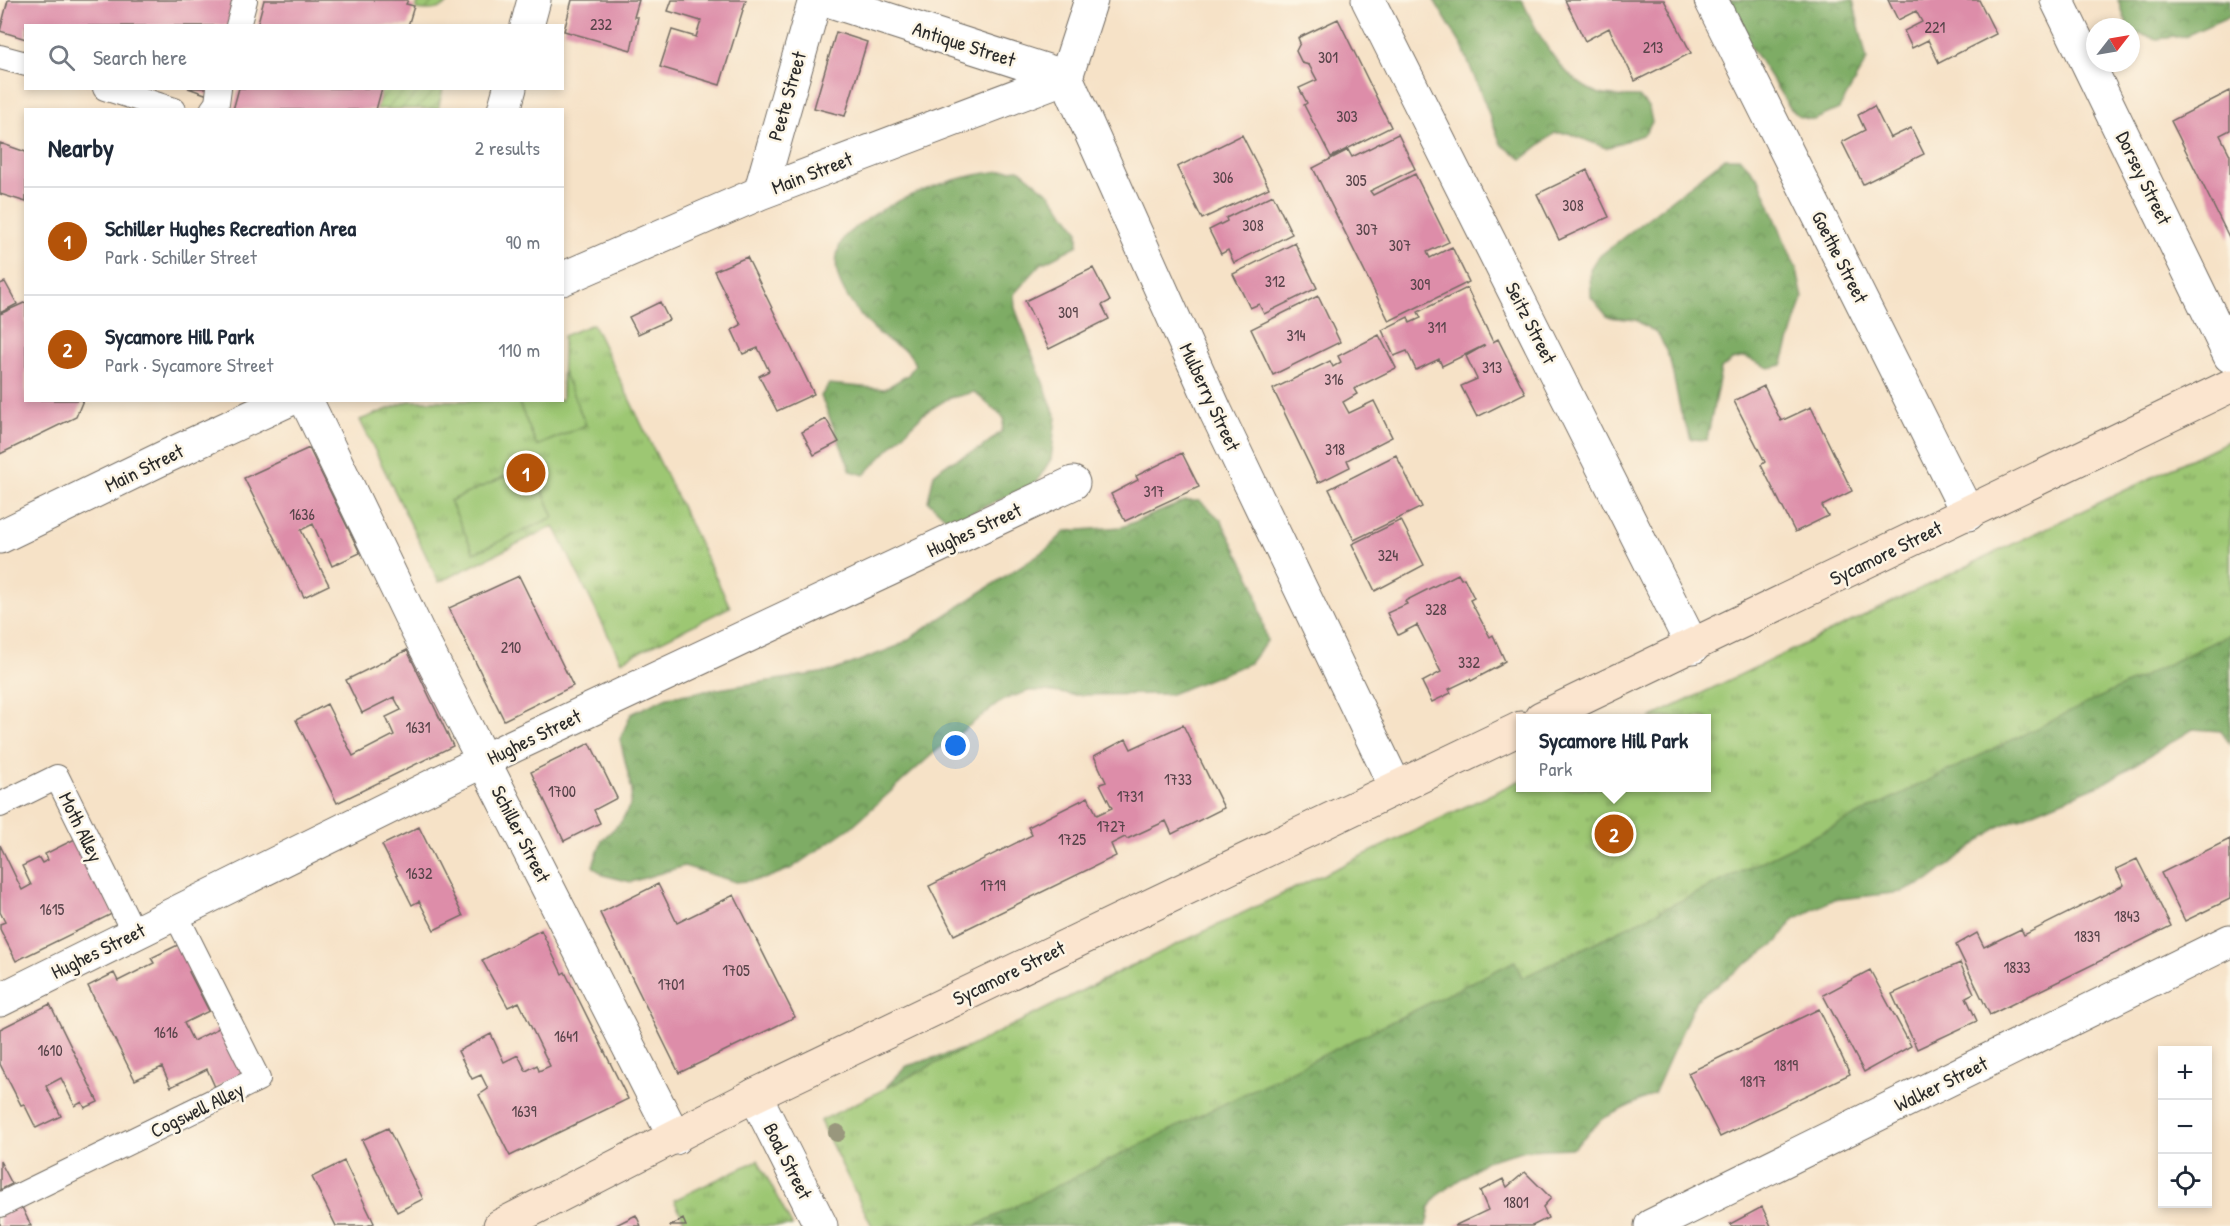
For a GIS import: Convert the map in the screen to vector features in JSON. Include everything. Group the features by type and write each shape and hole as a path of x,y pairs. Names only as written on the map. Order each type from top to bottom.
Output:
{"main road":[{"name":"Sycamore Street","path":"1550,714 1693,647 2230,386"},
{"name":"Sycamore Street","path":"500,1226 675,1138 754,1095 1516,730"}],"street":[{"path":"528,24 534,0"},
{"name":"Peete Street","path":"760,192 815,0"},
{"name":"Antique Street","path":"828,0 1066,78"},
{"path":"1066,78 1091,0"},
{"name":"Seitz Street","path":"1368,0 1693,647"},
{"name":"Goethe Street","path":"1711,0 1968,514"},
{"name":"Dorsey Street","path":"2057,0 2230,356"},
{"name":"Main Street","path":"564,278 760,192 1066,78"},
{"name":"Mulberry Street","path":"1066,78 1215,410 1396,788"},
{"path":"505,108 509,90"},
{"name":"Main Street","path":"0,537 284,402"},
{"name":"Schiller Street","path":"307,402 417,630 675,1138"},
{"name":"Hughes Street","path":"0,1000 484,761 1073,483"},
{"name":"Walker Street","path":"1651,1226 2230,941"},
{"name":"Boal Street","path":"754,1095 821,1226"}],"lane":[{"path":"239,24 245,0"},
{"path":"0,57 24,63"},
{"path":"111,90 168,108"},
{"path":"213,108 217,103 219,90"},
{"name":"Moth Alley","path":"0,804 57,777 134,933"},
{"name":"Cogswell Alley","path":"0,1204 258,1080 175,914"}],"green space":[{"path":"419,0 452,0 440,8 426,10 416,9"},
{"path":"1434,0 1522,0 1543,41 1572,77 1602,95 1639,97 1649,108 1652,122 1645,134 1606,148 1568,133 1555,133 1522,159 1501,144 1462,46"},
{"path":"1727,0 1853,0 1867,60 1839,109 1814,120 1800,117 1790,108 1733,19"},
{"path":"2118,0 2230,0 2230,16 2185,36 2157,39 2140,34 2140,18 2125,18"},
{"path":"381,90 443,90 438,108 376,108"},
{"path":"1725,158 1740,158 1759,179 1797,271 1803,298 1782,365 1769,368 1745,357 1732,360 1721,369 1707,440 1691,439 1681,413 1670,360 1659,335 1636,320 1608,317 1591,297 1590,269 1597,258"},
{"path":"1019,169 1051,195 1078,230 1078,245 1041,264 1014,294 1015,308 1056,417 1051,459 1036,483 962,517 947,519 928,501 934,474 945,465 981,448 1002,431 1004,418 974,392 947,399 923,414 864,475 851,471 821,396 829,384 885,389 908,375 915,365 906,351 880,334 850,301 839,281 836,269 837,257 846,235 877,212 896,202 956,179"},
{"path":"593,324 730,607 621,661 554,526 439,582 360,420 406,402 564,402 564,336"},
{"path":"564,373 586,425 537,446 518,402 564,402"},
{"path":"2230,440 2230,634 1522,978 1515,961 975,1226 872,1226 820,1121 1134,965 1516,782 1516,792 1711,792 1711,714 1658,714"},
{"path":"531,465 554,517 474,553 450,501"},
{"path":"2230,472 2230,744 2221,731 2193,729 2106,782 1998,827 1928,881 1902,892 1832,900 1794,919 1777,942 1696,1000 1654,1094 1602,1119 1573,1148 1526,1150 1486,1161 1438,1195 1430,1207 1426,1226 883,1226 874,1127 887,1086 907,1066 973,1046 1128,967 1276,911 1516,791 1711,792 1711,716"},
{"path":"1186,501 1200,501 1221,520 1254,584 1267,641 1250,663 1171,694 1073,695 1029,691 1003,700 936,751 850,828 790,869 764,879 736,882 684,866 631,882 603,875 593,866 602,840 621,822 630,805 632,791 620,739 631,714 667,697 833,671 898,646 1047,549 1066,531 1122,527"},
{"path":"758,1160 792,1226 687,1226 674,1200"}],"building":[{"path":"8,0 236,0 230,24 24,24 24,38 0,31"},
{"path":"264,0 408,0 406,4 414,6 409,24 258,24"},
{"path":"572,0 639,0 634,17 638,17 631,50 564,31"},
{"path":"672,0 746,0 720,85 660,67 672,30 696,37 701,21 668,11"},
{"path":"1565,0 1664,0 1691,53 1635,81 1609,28 1585,41"},
{"path":"1888,0 1979,0 1996,34 1939,63 1928,40 1912,48 1904,31 1922,22 1916,11 1898,20"},
{"path":"1338,19 1391,127 1331,157 1304,105 1307,103 1299,88 1317,80 1309,65 1302,63 1296,51 1300,43 1298,38"},
{"path":"836,32 867,42 845,116 814,108"},
{"path":"194,90 209,90 208,95"},
{"path":"238,90 381,90 377,108 234,108"},
{"path":"2230,91 2230,130 2220,135 2230,155 2230,239 2171,121"},
{"path":"1874,106 1890,138 1911,128 1924,154 1863,184 1842,142 1865,130 1858,115"},
{"path":"1398,134 1415,169 1370,191 1373,195 1415,174 1449,242 1427,252 1430,258 1452,247 1469,282 1389,321 1313,168 1348,150 1352,157"},
{"path":"1242,135 1269,188 1202,219 1177,167"},
{"path":"0,143 24,151 24,201 0,194"},
{"path":"1587,170 1609,217 1559,240 1537,194"},
{"path":"1273,195 1292,234 1234,263 1228,250 1221,254 1209,230 1227,221 1226,218"},
{"path":"1295,243 1317,288 1264,314 1259,304 1250,308 1233,274"},
{"path":"747,257 814,394 777,411 759,376 769,371 758,348 743,354 732,330 741,325 714,271"},
{"path":"1093,268 1110,301 1102,305 1109,319 1049,349 1025,301"},
{"path":"5,282 17,304 0,313 0,284"},
{"path":"1467,288 1493,342 1498,339 1525,393 1477,417 1461,386 1477,379 1466,356 1485,345 1442,366 1439,359 1416,370 1407,351 1394,356 1382,330 1408,317 1410,323 1421,318 1418,312"},
{"path":"1318,296 1340,342 1273,375 1251,329"},
{"path":"660,302 669,320 638,334 629,317"},
{"path":"24,303 24,402 82,402 76,417 0,454 0,314"},
{"path":"1379,335 1396,368 1354,389 1357,394 1343,402 1349,413 1374,401 1392,437 1347,460 1350,467 1318,483 1273,389 1330,361 1333,367 1341,362 1338,356"},
{"path":"1764,386 1781,421 1811,407 1852,491 1822,506 1828,516 1795,532 1761,465 1765,462 1734,401"},
{"path":"826,419 839,442 814,455 802,432"},
{"path":"309,448 360,553 332,566 313,524 301,530 329,585 304,597 244,478"},
{"path":"1182,453 1199,487 1125,521 1111,494 1138,480 1136,476"},
{"path":"1396,455 1422,507 1354,540 1329,489"},
{"path":"1401,520 1424,565 1375,591 1352,544"},
{"path":"1458,574 1461,579 1464,578 1474,598 1470,600 1490,637 1493,635 1505,661 1471,681 1470,679 1449,689 1451,693 1432,702 1422,682 1441,672 1417,625 1398,635 1387,613 1407,604 1405,601"},
{"path":"519,576 573,686 504,720 449,608"},
{"path":"407,650 453,746 337,803 296,720 327,704 353,756 394,735 386,717 401,710 394,697 362,713 346,680"},
{"path":"1183,725 1224,808 1172,834 1166,821 1127,839 1125,837 1111,844 1116,856 954,935 929,886 1032,835 1028,827 1088,797 1097,815 1112,808 1100,784 1106,782 1094,756 1126,739 1131,749"},
{"path":"590,743 617,798 594,810 600,823 564,841 531,772"},
{"path":"419,827 463,916 434,930 419,901 412,905 382,845"},
{"path":"77,838 114,913 16,961 0,929 0,924 5,922 0,912 0,845 22,890 31,885 22,866 39,858 42,863 48,860 45,854"},
{"path":"2230,839 2230,899 2185,921 2161,873"},
{"path":"2137,859 2171,926 1990,1015 1956,945 1977,933 1984,947 2021,929 2024,935 2124,885 2116,869"},
{"path":"658,884 677,923 734,895 795,1017 679,1073 600,913"},
{"path":"541,930 562,974 565,972 628,1099 510,1156 479,1095 488,1089 481,1075 472,1079 458,1051 491,1034 504,1062 518,1055 526,1071 537,1065 539,1071 550,1066 519,1002 508,1007 482,960"},
{"path":"184,942 197,969 189,972 209,1011 184,1023 193,1041 225,1025 248,1071 215,1087 207,1069 171,1087 162,1067 135,1080 88,986 114,973 118,981 154,963 151,958"},
{"path":"1960,963 1974,993 1966,997 1977,1021 1917,1049 1892,994"},
{"path":"1870,970 1911,1046 1864,1072 1823,995"},
{"path":"50,1004 98,1102 85,1108 82,1102 75,1106 61,1078 46,1086 61,1116 36,1128 0,1064 0,1029"},
{"path":"1819,1009 1850,1074 1720,1137 1688,1073"},
{"path":"388,1128 423,1199 397,1212 362,1140"},
{"path":"0,1161 12,1184 0,1190"},
{"path":"344,1161 374,1223 367,1226 336,1226 312,1177"},
{"path":"1525,1172 1551,1198 1543,1207 1548,1218 1532,1226 1454,1226 1488,1210 1480,1191 1503,1179 1507,1187"},
{"path":"19,1201 31,1226 0,1226 0,1210"},
{"path":"1762,1207 1771,1226 1731,1226 1730,1224"},
{"path":"636,1215 641,1226 614,1226"},
{"path":"683,1219 686,1226 669,1226 678,1222"}],"place":[{"name":"Schiller Hughes Recreation Area","path":"526,473"},
{"name":"Sycamore Hill Park","path":"1614,834"}]}
